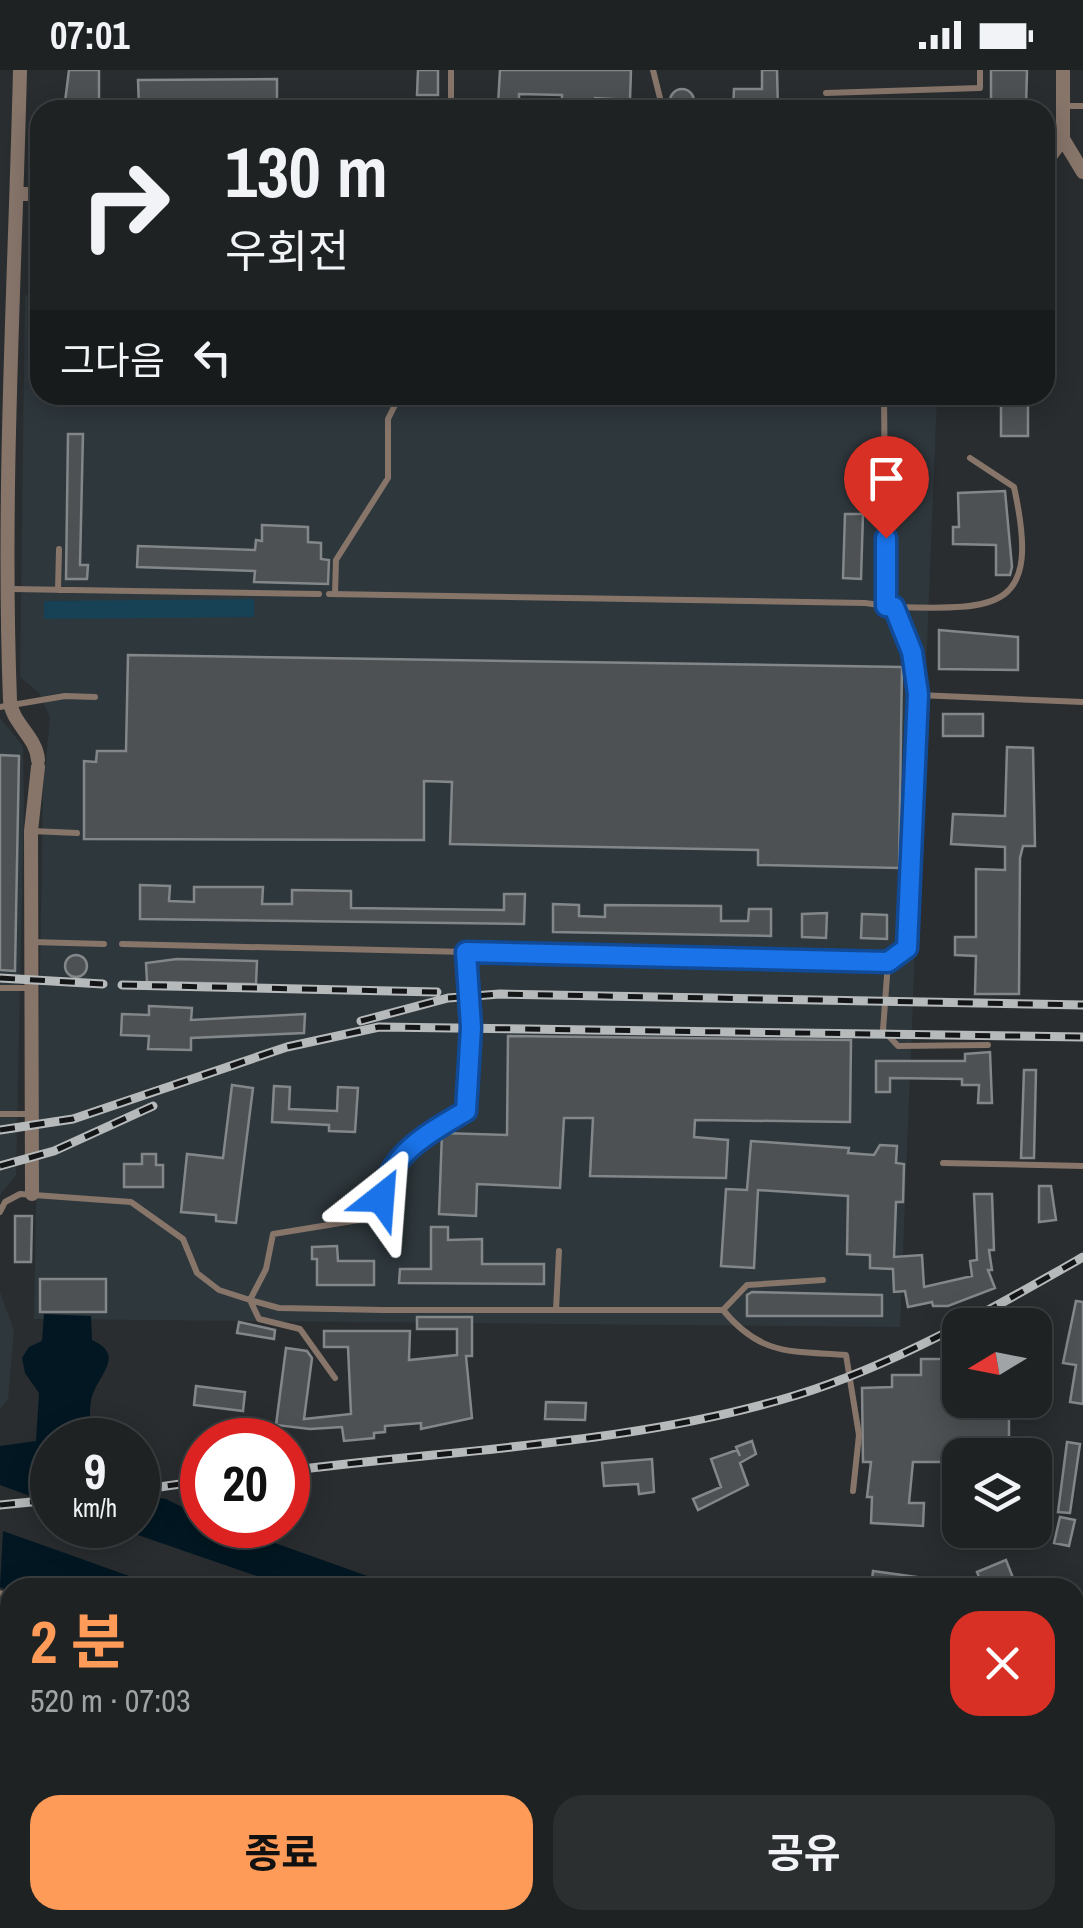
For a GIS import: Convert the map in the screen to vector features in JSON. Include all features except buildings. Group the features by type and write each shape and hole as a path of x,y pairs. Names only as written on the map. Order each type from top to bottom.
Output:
{"street":[{"path":"20,70 6,406 5,707 38,749 31,831 32,1194"},
{"path":"1063,70 1063,139 1083,172"},
{"path":"1055,149 1063,139"},
{"path":"17,194 30,194"}],"lane":[{"path":"450,100 452,70"},
{"path":"653,70 660,100"},
{"path":"826,93 980,88 980,70"},
{"path":"1063,106 1083,106"},
{"path":"328,594 336,560 388,478 388,419 395,405"},
{"path":"122,944 888,962 907,948 912,904 918,694 912,652 890,607 884,405"},
{"path":"8,590 966,609 995,602 1014,588 1023,550 1014,488 970,458"},
{"path":"58,590 59,549"},
{"path":"918,694 1083,702"},
{"path":"5,707 65,696 94,697"},
{"path":"31,831 77,833"},
{"path":"30,942 104,944"},
{"path":"250,1300 266,1269 273,1234 358,1220 381,1198 386,1174 416,1141 466,1111 471,1027 466,952"},
{"path":"888,962 885,1036 898,1046 988,1045"},
{"path":"0,988 31,988"},
{"path":"0,1114 32,1114"},
{"path":"942,1163 1083,1166"},
{"path":"0,1212 4,1202 20,1194 131,1202 184,1239 197,1273 220,1290 279,1308 723,1310 748,1285 823,1280"},
{"path":"556,1310 559,1251"},
{"path":"250,1300 259,1319 300,1329 335,1378"},
{"path":"723,1310 745,1337 772,1349 846,1355 859,1436 853,1491"}],"shaded area":[{"path":"25,295 30,295 30,405 937,405 900,1327 34,1319 43,792 50,717 39,693 20,677"},
{"path":"254,599 254,617 44,619 44,601"},
{"path":"0,718 23,746 24,804 16,1175 0,1195"},
{"path":"0,1292 14,1330 8,1400 0,1409"},
{"path":"44,1314 91,1316 92,1340 109,1357 94,1391 90,1418 37,1418 39,1393 25,1373 22,1358 29,1347 42,1341"},
{"path":"30,1442 30,1496 0,1485 0,1446"},
{"path":"160,1498 180,1506 180,1548 289,1548 373,1578 263,1578 160,1543"},
{"path":"3,1531 30,1541 30,1548 51,1548 135,1578 0,1578"}],"railway":[{"path":"0,978 103,984"},
{"path":"122,985 437,992"},
{"path":"361,1021 448,998 500,994 1083,1005"},
{"path":"0,1130 73,1119 287,1047 379,1027 1083,1037"},
{"path":"0,1166 54,1151 153,1106"},
{"path":"310,1469 544,1444 735,1412 871,1368 979,1315 1083,1257"},
{"path":"160,1487 180,1484"},
{"path":"0,1505 30,1502"}],"route":[{"path":"381,1198 386,1174 416,1141 466,1111 471,1027 466,952 888,962 907,948 912,904 918,694 912,652 894,607 886,606 886,538"}]}
